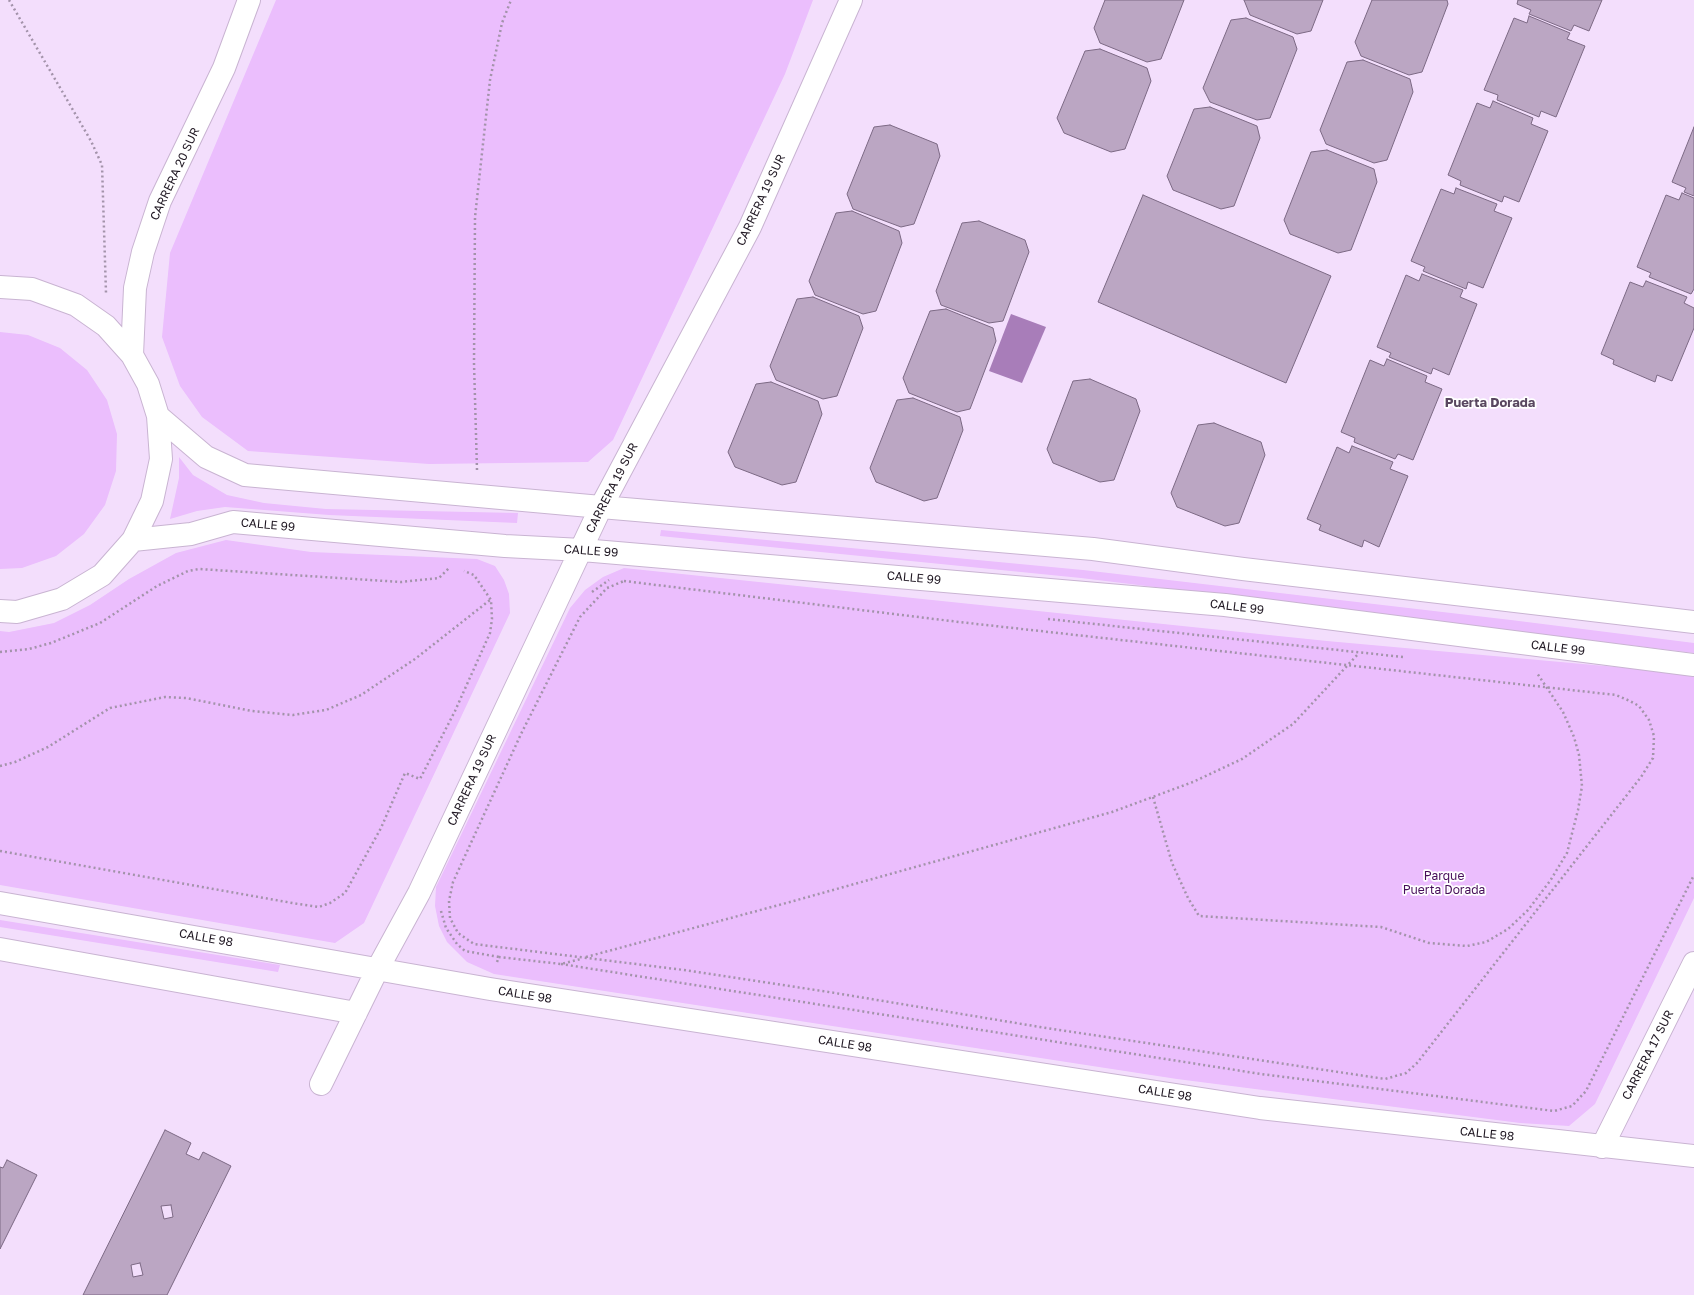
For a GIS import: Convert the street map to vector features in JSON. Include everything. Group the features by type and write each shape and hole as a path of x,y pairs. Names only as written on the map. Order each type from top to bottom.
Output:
{"street":[{"name":"CARRERA 20 SUR","path":"132,355 135,288 143,252 160,201 224,68 249,0"},
{"name":"CARRERA 19 SUR","path":"321,1084 377,970 419,893 601,507 750,227 850,0"},
{"path":"0,286 32,288 76,305 106,326 132,355 148,384 158,416 161,459 152,501 134,540 102,575 62,600 16,612 0,611"},
{"path":"158,416 206,457 245,475 1093,549 1251,570 1694,622"},
{"name":"CALLE 99","path":"134,540 191,534 233,522 505,546 582,550 1225,605 1694,665"},
{"name":"CALLE 98","path":"0,903 490,989 1260,1108 1694,1156"},
{"path":"0,949 356,1013"},
{"name":"CARRERA 17 SUR","path":"1602,1147 1694,963"}],"path":[{"path":"9,0 91,141 102,165 106,326"},
{"path":"478,495 474,363 474,217 490,80 502,23 512,0"},
{"path":"0,652 29,649 51,643 100,623 157,586 188,571 199,569 401,582 439,578 451,565"},
{"path":"0,851 298,904 319,907 330,904 345,893 381,828 405,773 420,779 455,711 490,633 492,618 491,600 474,575 463,570"},
{"path":"586,597 616,576"},
{"path":"624,581 959,622 1348,666 1616,695 1639,706 1649,720 1654,736 1652,758 1642,777 1417,1063 1406,1073 1385,1079 1047,1028 836,993 684,970 474,944 458,933 450,918 449,901 453,882 518,741 580,617 607,588 624,581"},
{"path":"0,766 15,762 48,747 110,708 164,697 186,698 252,711 293,714 326,710 361,695 409,663 491,600"},
{"path":"1040,618 1406,657"},
{"path":"561,964 798,900 1096,816 1193,782 1242,759 1293,724 1348,666 1382,625"},
{"path":"1153,797 1172,862 1188,898 1199,916 1381,927 1430,943 1467,946 1486,942 1508,929 1528,910 1550,881 1566,853 1573,834 1582,786 1579,755 1574,737 1563,712 1534,669 1542,670"},
{"path":"440,910 446,928 465,951 499,957 561,964 1260,1074 1554,1111 1572,1106 1586,1091 1694,875"},
{"path":"490,989 499,957"}],"green space":[{"path":"276,0 813,0 785,74 613,440 588,462 429,464 248,451 202,417 180,386 162,337 170,253"},
{"path":"0,332 28,335 60,348 87,370 107,400 117,434 116,471 105,505 84,534 56,556 22,568 0,569"},
{"path":"179,457 193,475 227,495 264,503 326,509 518,513 517,523 329,515 225,507 197,511 170,519 179,478"},
{"path":"661,530 1083,570 1511,620 1694,643 1694,653 1081,578 660,536"},
{"path":"226,540 311,552 477,559 495,566 504,580 509,594 510,613 364,923 335,943 0,885 0,631 9,632 54,623 90,605 129,579 176,553"},
{"name":"Parque Puerta Dorada","path":"624,568 1327,641 1694,674 1694,898 1595,1104 1569,1126 1520,1123 1177,1079 494,974 467,962 447,942 439,926 435,906 436,887 570,608 585,590 603,577"},
{"path":"0,920 280,965 278,972 0,927"}],"shaded area":[{"path":"1011,314 1046,327 1022,383 989,371"}],"building":[{"path":"1105,0 1184,0 1161,59 1147,62 1100,43 1094,28"},
{"path":"1244,0 1323,0 1311,31 1297,34 1250,15"},
{"path":"1372,0 1447,0 1448,4 1422,72 1409,75 1361,56 1355,42"},
{"path":"1518,0 1602,0 1589,31 1574,25 1571,31 1529,14 1531,10 1517,4"},
{"path":"1529,16 1570,33 1567,39 1585,46 1556,117 1541,111 1539,117 1497,100 1498,95 1484,90 1514,18 1527,23"},
{"path":"1246,18 1293,37 1297,49 1270,118 1257,120 1210,102 1203,88 1231,20"},
{"path":"1100,49 1147,68 1151,81 1125,149 1111,152 1064,133 1057,118 1085,51"},
{"path":"1363,60 1410,79 1413,92 1387,160 1374,163 1326,144 1320,130 1347,62"},
{"path":"1493,101 1533,118 1531,124 1548,131 1519,202 1504,196 1502,202 1460,185 1461,181 1448,175 1477,103 1490,108"},
{"path":"1210,107 1257,126 1260,138 1234,206 1221,209 1173,190 1167,176 1194,109"},
{"path":"890,125 937,144 940,156 914,224 901,227 853,209 847,194 874,127"},
{"path":"1694,127 1694,196 1684,192 1686,188 1672,182"},
{"path":"1327,150 1374,169 1377,182 1351,250 1338,253 1290,234 1284,220 1311,152"},
{"path":"1456,188 1497,204 1494,211 1512,218 1483,288 1468,282 1466,289 1423,271 1425,267 1411,261 1441,189 1454,194"},
{"path":"1682,193 1694,198 1694,289 1691,294 1649,277 1651,273 1637,267 1666,195 1679,200"},
{"path":"1143,195 1331,276 1286,383 1098,302"},
{"path":"852,211 899,231 902,243 876,311 863,314 815,295 809,281 836,213"},
{"path":"979,221 1025,240 1029,252 1003,321 989,323 941,305 936,291 962,223"},
{"path":"1422,274 1463,290 1460,297 1477,304 1449,375 1433,368 1431,374 1389,357 1391,353 1377,347 1406,275 1419,281"},
{"path":"1646,281 1687,297 1684,303 1694,308 1694,328 1672,381 1657,375 1655,382 1613,364 1614,360 1601,354 1630,282 1643,287"},
{"path":"813,297 859,316 863,328 837,396 823,399 776,380 770,366 797,299"},
{"path":"946,309 993,328 996,341 970,409 957,412 909,393 903,378 930,311"},
{"path":"1387,359 1427,376 1425,382 1442,389 1413,460 1398,454 1395,459 1354,442 1355,438 1341,432 1370,360 1384,366"},
{"path":"1090,379 1136,399 1140,411 1114,480 1100,482 1053,463 1047,449 1073,381"},
{"path":"771,382 818,401 822,414 796,482 782,485 735,467 728,452 756,384"},
{"path":"913,398 960,417 963,430 937,498 924,501 876,482 870,468 897,400"},
{"path":"1214,423 1261,442 1265,455 1239,523 1225,526 1177,507 1171,493 1198,425"},
{"path":"1352,446 1393,462 1390,469 1408,476 1379,547 1364,540 1362,547 1319,530 1321,525 1307,519 1337,447 1349,453"},
{"path":"165,1130 191,1143 186,1154 199,1160 203,1152 231,1166 167,1295 83,1295","holes":["171,1205 173,1217 164,1219 161,1206","140,1263 143,1275 133,1277 131,1265"]},
{"path":"7,1160 37,1175 0,1249 0,1167 3,1168"}],"district":[{"name":"Puerta Dorada","path":"1490,403"}]}
